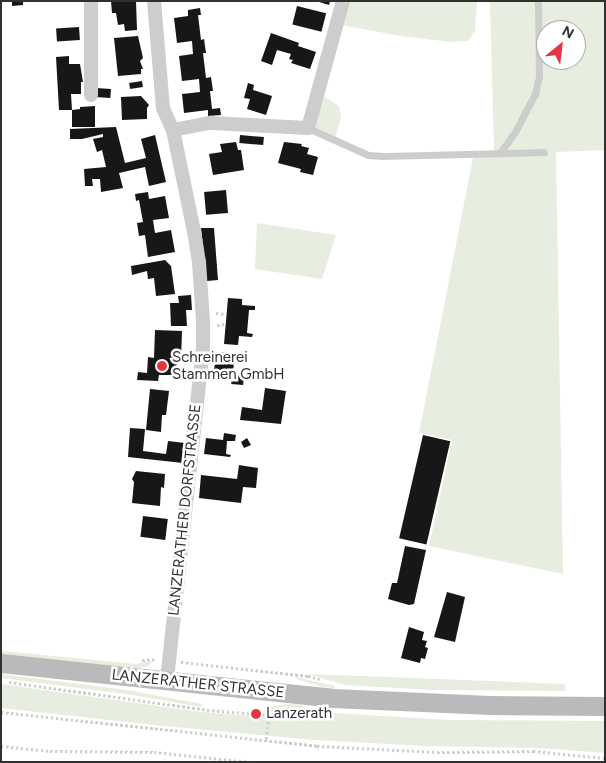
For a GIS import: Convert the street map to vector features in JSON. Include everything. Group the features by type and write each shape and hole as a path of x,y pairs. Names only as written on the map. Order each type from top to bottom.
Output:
{"main road":[{"name":"LANZERATHER STRASSE","path":"1,663 332,698 490,705 605,706"}],"street":[{"path":"91,1 91,95"},
{"name":"LANZERATHER DORFSTRASSE","path":"154,1 163,108 173,130 199,262 203,337 166,681"},
{"path":"173,130 210,123 308,128 343,1"}],"lane":[{"path":"500,153 516,130 535,94 539,77 538,1"},
{"path":"308,128 368,154 382,156 544,152"}],"path":[{"path":"217,667 308,676 328,682"},
{"path":"1,712 266,739 317,746 457,752 533,751 605,758"},
{"path":"266,739 269,715"},
{"path":"1,746 50,751 154,752 250,762"}],"shaded area":[{"path":"347,1 477,1 475,31 468,41 451,42 401,36 341,25"},
{"path":"490,1 605,1 605,150 556,152 563,574 429,546 452,440 419,433 473,158 544,153 494,152"},
{"path":"322,95 339,106 341,118 335,138 314,127"},
{"path":"257,223 336,235 322,279 255,269"},
{"path":"2,651 135,664 153,661 147,667 137,668 1,655"},
{"path":"1,674 127,690 202,704 201,707 126,694 1,678"},
{"path":"308,674 565,684 565,691 433,690 345,685"},
{"path":"296,677 335,686 335,688 322,687 296,679"},
{"path":"1,684 201,712 263,717 265,708 286,704 302,705 305,711 452,720 605,721 605,753 540,748 425,746 314,740 1,708"}],"building":[{"path":"12,1 23,1 23,5 12,6"},
{"path":"111,1 136,1 137,30 125,31 124,24 118,25 116,13 112,13"},
{"path":"316,1 330,1 329,5"},
{"path":"297,6 326,13 322,32 292,24"},
{"path":"200,8 201,15 198,15 201,40 204,39 206,53 203,53 206,78 211,77 213,91 210,91 212,109 220,108 221,115 208,116 208,110 184,113 182,94 200,92 199,79 182,81 179,56 193,54 192,41 177,43 174,18 188,16 188,10"},
{"path":"79,27 80,40 57,42 56,29"},
{"path":"271,33 299,43 298,46 316,52 310,69 291,63 293,60 289,59 291,54 277,50 272,65 261,61"},
{"path":"138,36 143,58 140,61 143,69 141,69 141,74 118,76 114,38"},
{"path":"69,56 69,64 80,64 83,82 81,82 81,94 71,94 72,110 59,110 56,57"},
{"path":"142,81 143,87 130,89 129,83"},
{"path":"248,83 254,85 253,90 272,96 266,115 247,109 250,99 244,98"},
{"path":"96,88 111,89 110,98 95,97"},
{"path":"141,96 149,105 147,108 147,119 122,120 121,97"},
{"path":"95,106 95,127 72,127 72,110 80,109 80,107"},
{"path":"116,127 125,163 146,158 141,139 155,135 166,182 149,186 145,167 119,173 123,188 101,192 100,179 92,179 93,186 85,186 84,169 106,167 102,150 97,152 93,139 103,137 103,134 82,139 70,139 70,129"},
{"path":"240,135 264,137 263,145 239,143"},
{"path":"236,142 238,150 241,150 244,170 213,175 209,154 222,152 220,144"},
{"path":"284,142 302,144 301,146 309,148 307,154 318,157 313,175 300,172 301,169 278,163"},
{"path":"226,190 228,213 206,215 204,192"},
{"path":"148,192 149,199 165,196 169,218 153,220 155,233 171,230 175,252 148,257 145,235 139,236 137,223 143,222 139,200 136,201 135,194"},
{"path":"201,228 214,228 218,280 207,281"},
{"path":"165,260 171,266 175,294 156,296 154,278 148,279 147,271 132,275 131,266"},
{"path":"191,295 192,310 186,310 187,326 171,326 170,303 179,303 178,296"},
{"path":"228,298 242,299 242,305 255,306 255,310 249,310 247,333 253,334 252,337 239,336 238,345 224,344"},
{"path":"155,330 182,331 181,359 177,360 176,375 159,375 158,381 137,380 138,372 147,373 148,357 154,358"},
{"path":"216,352 235,354 233,375 214,373"},
{"path":"232,375 244,376 243,385 231,384"},
{"path":"265,388 286,391 281,424 240,420 242,407 262,410"},
{"path":"150,389 169,391 166,415 162,415 161,432 146,430"},
{"path":"130,428 145,429 143,451 166,454 168,441 185,443 183,463 128,457"},
{"path":"224,433 236,435 235,441 227,441 226,454 231,455 230,457 204,454 206,438 223,440"},
{"path":"423,435 450,441 426,545 399,538"},
{"path":"247,438 251,445 244,448 241,442"},
{"path":"239,465 258,468 256,488 243,487 241,503 199,498 201,475 237,479"},
{"path":"136,471 165,474 164,488 161,487 160,506 132,503 134,482 132,479"},
{"path":"143,516 168,519 165,540 140,537"},
{"path":"405,546 426,550 414,604 409,605 388,599 392,583 397,583"},
{"path":"447,592 465,597 455,642 434,637"},
{"path":"409,627 424,632 422,640 427,641 425,647 428,648 425,659 421,658 420,663 401,658"}],"place":[{"name":"Schreinerei Stammen GmbH","path":"162,366"},
{"name":"Lanzerath","path":"256,714"}]}
